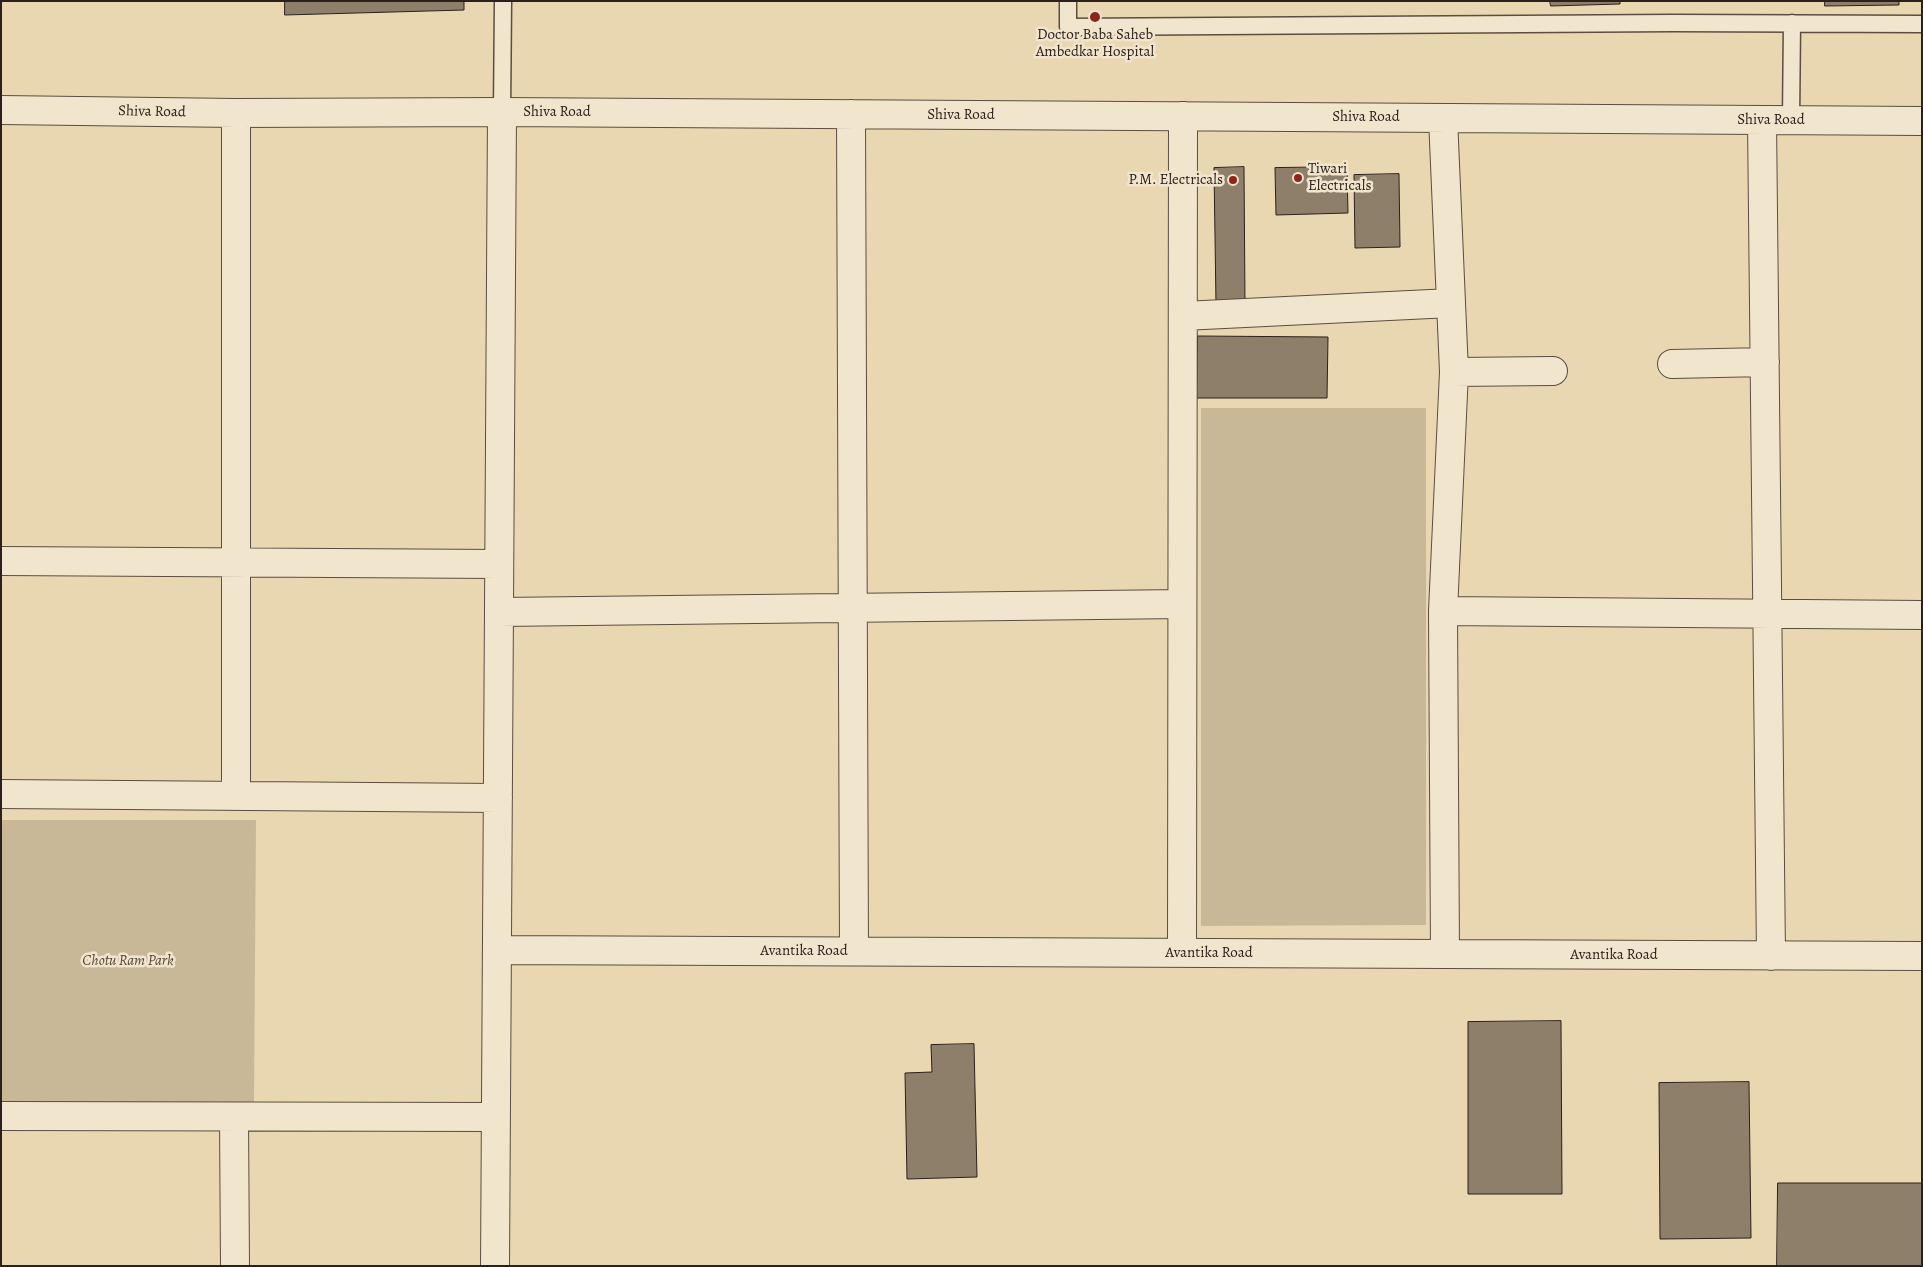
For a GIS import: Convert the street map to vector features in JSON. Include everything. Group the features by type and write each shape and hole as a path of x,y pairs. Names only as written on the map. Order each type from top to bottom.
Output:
{"street":[{"name":"Shiva Road","path":"1,110 236,113 502,112 1922,121"},
{"path":"495,1266 502,112"},
{"path":"236,113 236,794"},
{"path":"851,114 854,952"},
{"path":"1182,953 1183,116"},
{"path":"1443,118 1454,372 1444,611 1444,954"},
{"path":"1762,120 1771,956"},
{"path":"1183,316 1451,304"},
{"path":"1672,364 1765,362"},
{"path":"1454,372 1553,371"},
{"path":"1,562 500,564"},
{"path":"499,612 1182,604"},
{"path":"1444,611 1922,615"},
{"path":"1,794 236,794 498,798"},
{"name":"Avantika Road","path":"497,950 1922,956"},
{"path":"1,1116 496,1117"},
{"path":"234,1117 235,1266"}],"lane":[{"path":"502,112 503,1"},
{"path":"1068,1 1068,27 1922,24"},
{"path":"1790,120 1792,24"}],"green space":[{"path":"1201,408 1426,408 1426,925 1201,926"},
{"name":"Chotu Ram Park","path":"1,820 256,820 254,1103 1,1103"}],"building":[{"path":"285,1 464,1 464,10 285,15"},
{"path":"1550,1 1620,1 1620,4 1551,6"},
{"path":"1825,1 1899,1 1899,5 1825,6"},
{"path":"1244,167 1245,304 1216,305 1214,168"},
{"path":"1347,167 1348,213 1276,215 1275,168"},
{"path":"1399,174 1400,247 1355,248 1354,175"},
{"path":"1198,336 1328,337 1327,398 1197,398"},
{"path":"1561,1021 1562,1194 1468,1194 1468,1022"},
{"path":"974,1044 977,1177 907,1179 905,1073 932,1072 931,1045"},
{"path":"1749,1082 1751,1238 1660,1239 1659,1083"},
{"path":"1778,1183 1922,1183 1922,1266 1777,1266"}],"place":[{"name":"Doctor Baba Saheb Ambedkar Hospital","path":"1095,17"},
{"name":"Tiwari Electricals","path":"1298,178"},
{"name":"P.M. Electricals","path":"1233,180"}]}
